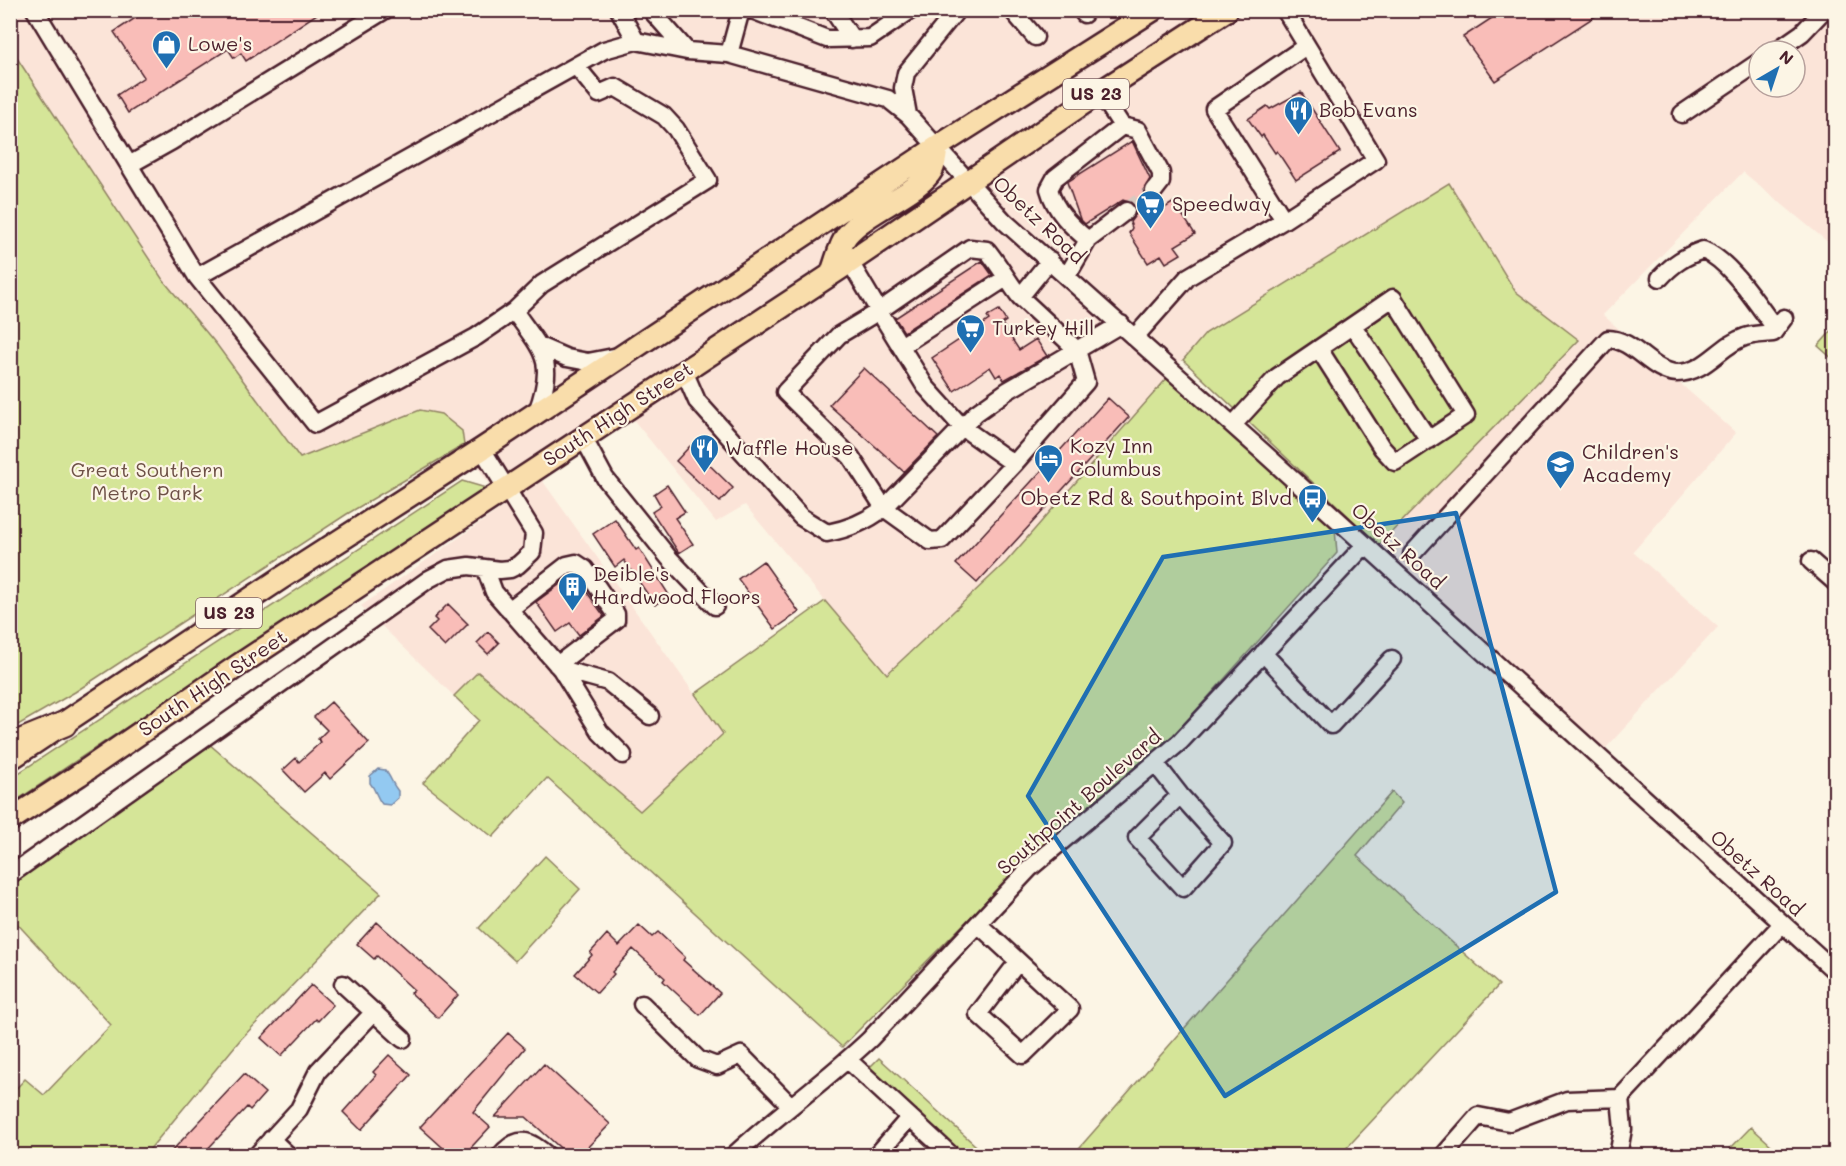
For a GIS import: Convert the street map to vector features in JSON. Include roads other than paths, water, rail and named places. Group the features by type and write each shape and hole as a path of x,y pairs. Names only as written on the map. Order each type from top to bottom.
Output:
{"highway":[{"path":"10,746 64,724"}],"main road":[{"name":"US 23","path":"10,759 937,147 1154,10"},
{"name":"South High Street","path":"10,820 582,437 850,262 967,180 1227,10"},
{"path":"831,274 847,236 876,212 923,180 931,171 937,147"}],"street":[{"path":"35,10 196,277 315,424 476,337 514,311 542,284 708,180 676,129 664,116 615,87 599,94 576,66"},
{"path":"129,165 385,10"},
{"path":"196,277 604,50 636,41 619,10"},
{"path":"651,10 687,51"},
{"path":"729,54 741,10"},
{"path":"752,10 827,39 870,38 911,10"},
{"path":"833,10 852,39"},
{"path":"908,115 903,88 906,73 957,10"},
{"path":"1012,10 1035,37"},
{"path":"1135,337 1188,277 1284,220 1376,160 1285,10"},
{"path":"1793,39 1824,10"},
{"name":"Obetz Road","path":"636,41 687,51 729,54 888,99 908,115 1004,221 1365,544 1836,972"},
{"path":"1284,220 1214,109 1306,46"},
{"path":"1682,114 1747,70"},
{"path":"1100,92 1122,126 1138,130 1161,172 1161,182 1154,191"},
{"path":"1088,240 1071,225 1053,201 1049,189 1055,178 1122,126"},
{"path":"1067,276 1088,240 1126,211"},
{"path":"970,248 987,250 1020,297 1077,350 1086,382 1014,464 942,540 930,541 884,508 851,457 785,392 839,335 879,311 970,248"},
{"path":"1412,554 1608,339 1617,339 1654,365 1674,373 1692,372 1728,345 1746,336 1773,333 1780,324 1728,267 1715,255 1703,250 1674,263 1660,278"},
{"path":"1020,297 1050,260"},
{"path":"850,262 926,386 962,428 1014,464"},
{"path":"901,346 1006,278"},
{"path":"1233,425 1277,377 1393,298 1466,415 1395,462 1382,448 1319,349"},
{"path":"514,311 539,346 548,368 546,388 537,412"},
{"path":"684,371 697,401 801,517 827,533 868,521 884,508 976,413 1007,391 1121,324"},
{"path":"1353,326 1429,440"},
{"path":"539,346 567,358 588,362 620,356"},
{"path":"582,437 605,478 669,558 715,606"},
{"path":"10,875 429,579 448,569 469,566 500,570 518,565 532,552 534,533 482,449"},
{"name":"Southpoint Boulevard","path":"733,1155 848,1060 1029,869 1180,742 1365,544"},
{"path":"1811,561 1836,583"},
{"path":"509,610 567,565 576,563 585,569 616,614 616,620 559,667"},
{"path":"485,568 494,592 559,667 600,732 623,754"},
{"path":"1263,653 1330,725 1392,659"},
{"path":"559,667 608,682 650,716"},
{"path":"1155,763 1223,843 1184,888 1137,838 1180,795"},
{"path":"978,924 1070,1009 1023,1055 978,1014 1018,962"},
{"path":"1443,1155 1478,1116 1509,1122 1567,1100 1620,1098 1782,924"},
{"path":"343,984 403,1039"},
{"path":"642,1004 698,1059 717,1065 741,1055 791,1106"},
{"path":"256,1155 299,1109 318,1071 374,1012"},
{"path":"848,1060 951,1155"},
{"path":"1618,1155 1623,1129 1620,1098"},
{"path":"876,1155 910,1117"},
{"path":"271,1139 289,1155"},
{"path":"500,1155 509,1146 521,1141 534,1144 548,1155"}],"water":[{"path":"378,769 385,770 398,791 398,798 390,805 382,804 370,783 370,776"}],"tunnel":[{"path":"1126,211 1154,191"}],"place":[{"name":"Lowe's","path":"167,70"},
{"name":"Bob Evans","path":"1298,136"},
{"name":"Speedway","path":"1151,230"},
{"name":"Turkey Hill","path":"971,354"},
{"name":"Waffle House","path":"704,474"},
{"name":"Kozy Inn Columbus","path":"1049,484"},
{"name":"Children's Academy","path":"1561,490"},
{"name":"Obetz Rd & Southpoint Blvd","path":"1313,524"},
{"name":"Deible's Hardwood Floors","path":"572,612"}],"park label":[{"name":"Great Southern Metro Park","path":"147,482"}]}
